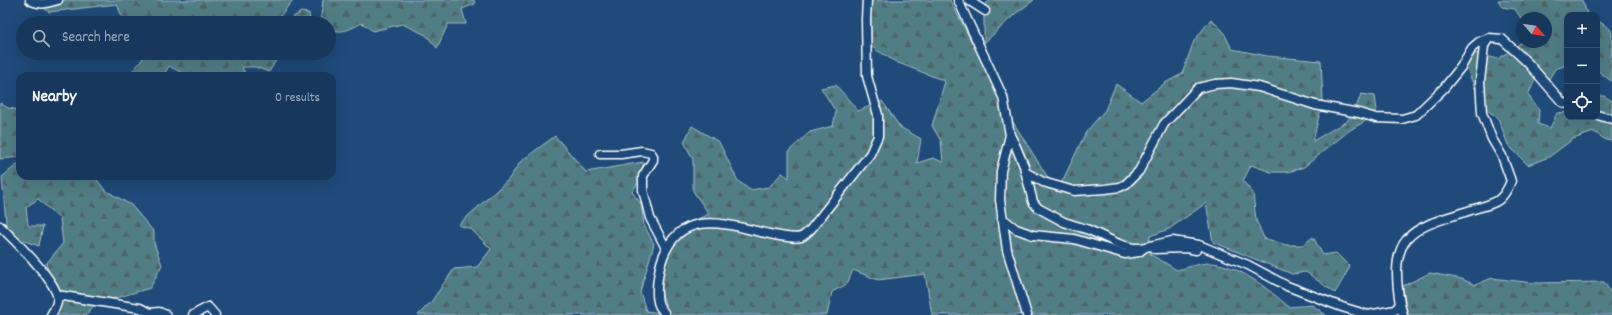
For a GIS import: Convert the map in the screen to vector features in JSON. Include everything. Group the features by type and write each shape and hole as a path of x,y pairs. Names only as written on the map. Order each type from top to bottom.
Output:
{"street":[{"path":"30,0 42,4 58,0"},
{"path":"665,315 659,304 657,280 659,268 666,248 671,240 683,230 687,227 706,222 724,224 795,238 801,237 810,229 870,154 878,136 878,116 867,76 867,0"},
{"path":"958,0 1003,97 1010,135 1025,172 1030,194 1038,208 1064,222 1089,230 1119,244 1142,250"},
{"path":"968,0 985,11"},
{"path":"1025,172 1043,182 1074,191 1120,187 1126,184 1139,171 1164,124 1198,88 1216,84 1231,83 1259,87 1315,105 1359,113 1376,118 1410,118 1416,115 1444,88 1461,67 1472,48 1479,42 1490,38 1502,39 1528,63 1564,103"},
{"path":"1404,315 1400,304 1396,270 1398,253 1410,234 1444,219 1497,202 1506,193 1511,181 1502,156 1492,139 1482,113 1480,81 1484,46 1490,38"},
{"path":"1600,116 1612,118"},
{"path":"1010,135 1002,171 1000,200 1007,250 1027,315"},
{"path":"600,154 621,154 642,151 651,153 654,156 643,176 643,190 650,218 666,248"},
{"path":"1002,218 1016,229 1038,236 1074,239 1125,254 1172,241 1199,245 1248,265 1306,294 1368,315 1395,310 1400,304"},
{"path":"0,226 21,246 46,276 57,295 57,305 52,315"},
{"path":"57,295 140,308 150,313 160,312 166,315"},
{"path":"193,315 208,307 215,315"}],"green space":[{"path":"33,0 293,0 280,16 122,16 117,4 49,12"},
{"path":"323,0 474,0 475,4 462,9 466,24 448,24 437,48 426,35 402,24 373,31 362,23 346,30 338,31 336,31 336,16 321,16"},
{"path":"870,0 950,0 1013,122 1057,192 1086,132 1105,110 1116,84 1141,102 1165,83 1182,74 1194,41 1211,19 1223,31 1232,49 1267,56 1321,61 1323,99 1313,141 1347,121 1355,111 1361,94 1375,96 1377,110 1369,119 1350,130 1304,167 1288,172 1271,172 1251,165 1243,181 1253,193 1256,220 1264,238 1286,245 1303,245 1313,237 1323,255 1336,253 1350,267 1335,293 1306,272 1292,274 1213,242 1206,203 1169,229 1150,236 1150,254 1177,270 1207,263 1229,267 1251,278 1289,307 1312,305 1326,315 932,315 925,274 878,280 853,270 847,284 832,292 827,315 418,315 431,302 454,269 477,267 491,249 471,229 458,225 508,180 521,161 555,136 586,172 643,162 642,176 632,192 641,204 644,225 654,244 640,292 646,311 669,314 660,289 666,258 677,228 709,214 693,191 693,159 684,142 692,126 719,142 738,181 750,190 769,187 782,173 789,178 789,151 810,132 833,126 836,112 821,88 836,85 858,111 882,101 900,127 921,139 917,163 933,158 943,162 941,141 932,126 945,81 896,62 870,46"},
{"path":"991,0 1034,0 1015,14 984,43 984,5"},
{"path":"1498,0 1582,0 1587,12 1564,12 1564,66 1555,69 1549,79 1535,80 1528,95 1539,110 1538,124 1550,128 1557,113 1564,112 1564,120 1600,120 1600,96 1604,96 1612,101 1612,141 1606,140 1594,132 1573,139 1549,157 1528,165 1508,145 1498,118 1483,107 1466,67 1475,53 1498,59 1516,46 1516,48 1552,48 1552,12 1517,12 1515,9 1502,7"},
{"path":"301,12 309,13 309,16 295,16"},
{"path":"1600,22 1610,29 1612,33 1611,81 1600,72"},
{"path":"142,60 276,60 269,72 255,67 242,67 244,72 180,72 169,66 165,72 132,72"},
{"path":"0,103 8,108 16,109 16,157 0,159"},
{"path":"16,165 16,180 97,180 105,190 131,205 154,232 154,243 162,265 150,288 95,304 86,315 53,315 59,300 46,264 63,243 60,219 38,199 26,207 28,226 43,226 39,246 7,235 2,177"},
{"path":"1430,273 1462,279 1475,285 1492,278 1534,283 1604,282 1612,294 1612,315 1407,315 1403,286"}]}
